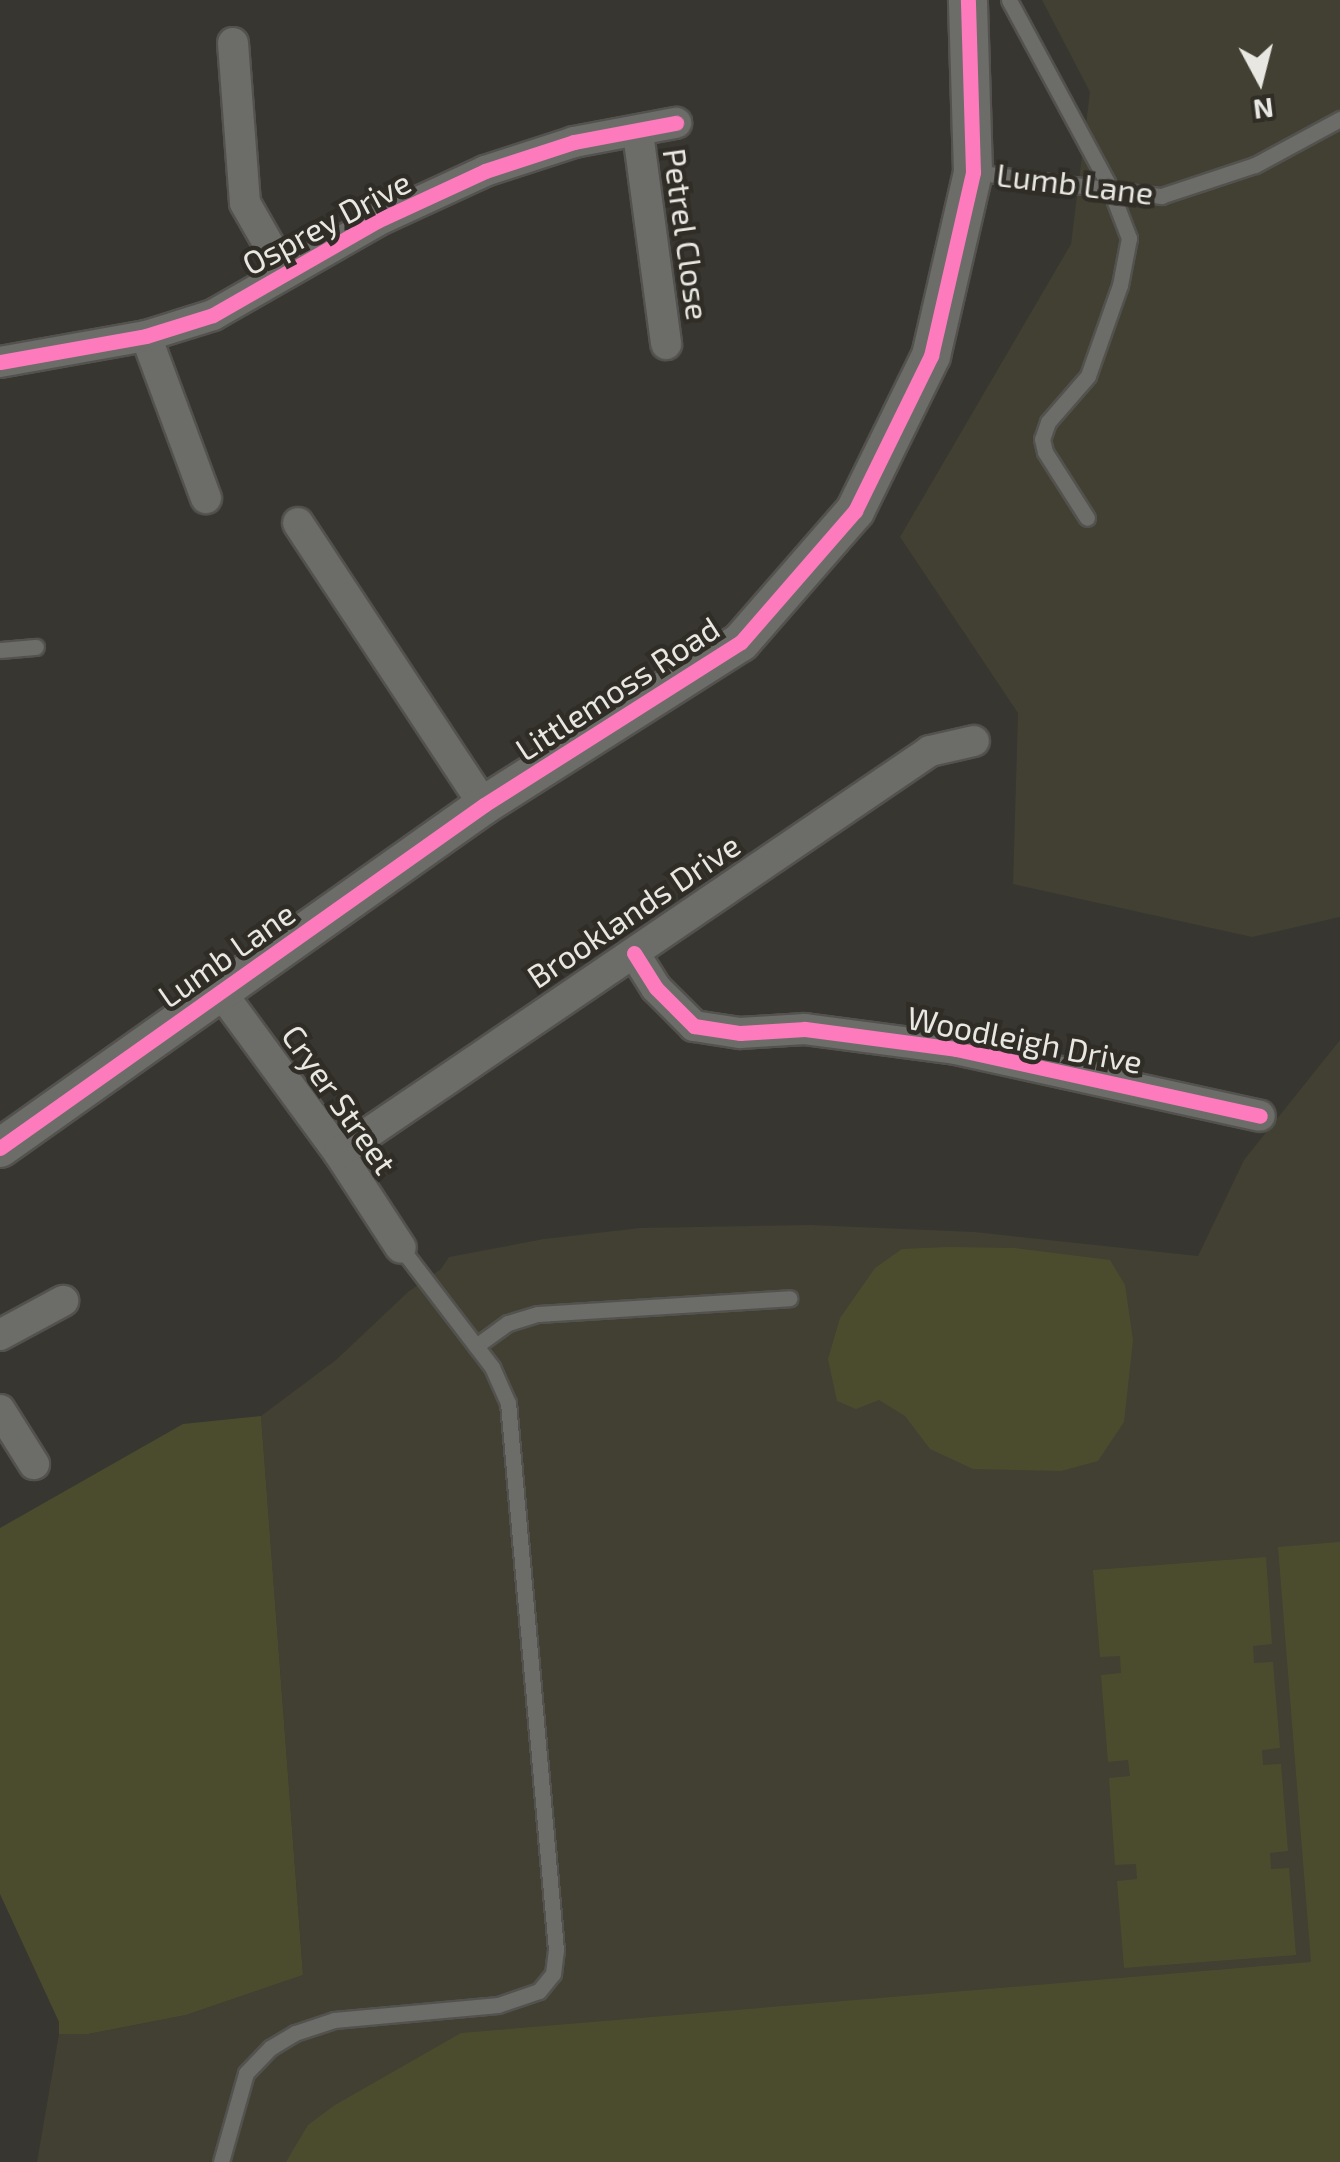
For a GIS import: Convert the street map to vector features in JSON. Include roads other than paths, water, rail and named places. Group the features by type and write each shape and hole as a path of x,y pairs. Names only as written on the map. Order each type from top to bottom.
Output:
{"street":[{"name":"Littlemoss Road","path":"484,806 742,642 856,511 932,356 972,172 968,0"},
{"path":"233,43 245,203 286,273"},
{"name":"Osprey Drive","path":"0,362 146,336 213,315 377,221 485,171 574,142 676,123"},
{"name":"Petrel Close","path":"638,133 666,344"},
{"path":"146,336 206,498"},
{"path":"298,524 484,806"},
{"name":"Brooklands Drive","path":"339,1154 930,751 974,741"},
{"name":"Lumb Lane","path":"0,1148 484,806"},
{"name":"Woodleigh Drive","path":"634,953 656,988 694,1026 740,1033 804,1029 956,1049 1260,1116"},
{"name":"Cryer Street","path":"220,991 339,1154 401,1248"},
{"path":"0,1335 63,1302"},
{"path":"0,1410 34,1464"}],"lane":[{"path":"1009,0 1108,186 1130,238 1120,286 1088,376 1048,422 1042,439 1045,452 1088,518"},
{"name":"Lumb Lane","path":"972,172 1108,186 1161,196 1214,182 1340,119"},
{"path":"0,650 36,647"},
{"path":"221,2162 246,2074 270,2048 295,2033 334,2020 498,2006 540,1992 553,1974 556,1950 514,1436 501,1385 401,1248"},
{"path":"476,1346 508,1324 538,1314 789,1298"}]}
